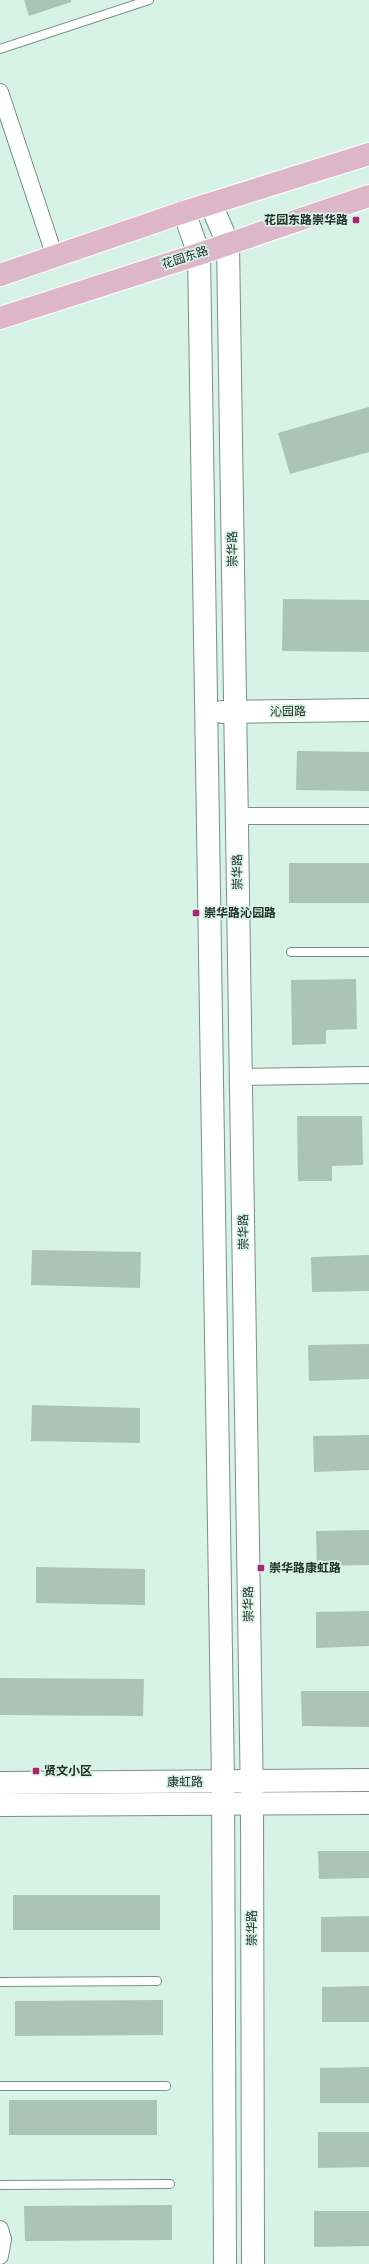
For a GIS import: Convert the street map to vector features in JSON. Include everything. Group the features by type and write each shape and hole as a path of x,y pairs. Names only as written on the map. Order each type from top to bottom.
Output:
{"main road":[{"path":"0,275 184,212 369,154"},
{"name":"花园东路","path":"0,318 199,254 369,196"},
{"name":"崇华路","path":"211,204 228,244 252,1781 253,2264"},
{"path":"184,212 199,254 208,712 224,1781 225,2264"},
{"name":"沁园路","path":"208,712 369,710"},
{"name":"康虹路","path":"0,1783 369,1780"},
{"name":"康虹路","path":"0,1805 369,1803"}],"street":[{"path":"0,92 55,256"},
{"path":"238,816 369,816"},
{"path":"242,1077 369,1075"},
{"path":"0,2229 3,2239 0,2256"}],"lane":[{"path":"0,49 149,0"},
{"path":"291,952 369,952"},
{"path":"0,1982 157,1981"},
{"path":"0,2086 166,2086"},
{"path":"0,2185 170,2184"}],"building":[{"path":"24,0 71,0 71,2 29,16"},
{"path":"369,407 369,452 290,474 278,433"},
{"path":"283,599 369,600 369,652 282,651"},
{"path":"297,751 369,752 369,791 296,790"},
{"path":"289,863 369,863 369,903 289,903"},
{"path":"356,979 357,1029 326,1030 326,1044 292,1045 291,980"},
{"path":"297,1116 362,1116 363,1165 332,1166 332,1181 298,1181"},
{"path":"32,1250 141,1252 140,1288 31,1285"},
{"path":"369,1255 369,1291 312,1292 311,1257"},
{"path":"369,1344 369,1379 309,1381 308,1345"},
{"path":"32,1405 140,1408 140,1443 31,1441"},
{"path":"369,1435 369,1470 314,1472 313,1436"},
{"path":"369,1530 369,1565 317,1566 316,1531"},
{"path":"36,1567 145,1569 145,1605 36,1603"},
{"path":"369,1611 369,1646 316,1648 316,1612"},
{"path":"0,1678 144,1679 143,1716 0,1715"},
{"path":"301,1691 369,1691 369,1727 302,1726"},
{"path":"318,1851 369,1851 369,1878 319,1879"},
{"path":"13,1895 160,1895 160,1930 13,1930"},
{"path":"369,1916 369,1952 321,1952 321,1917"},
{"path":"369,1986 369,2022 322,2022 322,1987"},
{"path":"163,2000 163,2035 15,2036 15,2001"},
{"path":"369,2067 369,2103 320,2103 320,2068"},
{"path":"9,2100 157,2100 157,2135 9,2135"},
{"path":"318,2132 369,2132 369,2167 318,2168"},
{"path":"172,2205 172,2240 25,2241 24,2206"},
{"path":"314,2211 369,2211 369,2246 314,2247"}],"place":[{"name":"花园东路崇华路","path":"356,220"},
{"name":"崇华路沁园路","path":"196,913"},
{"name":"崇华路康虹路","path":"261,1568"},
{"name":"贤文小区","path":"36,1771"}]}
